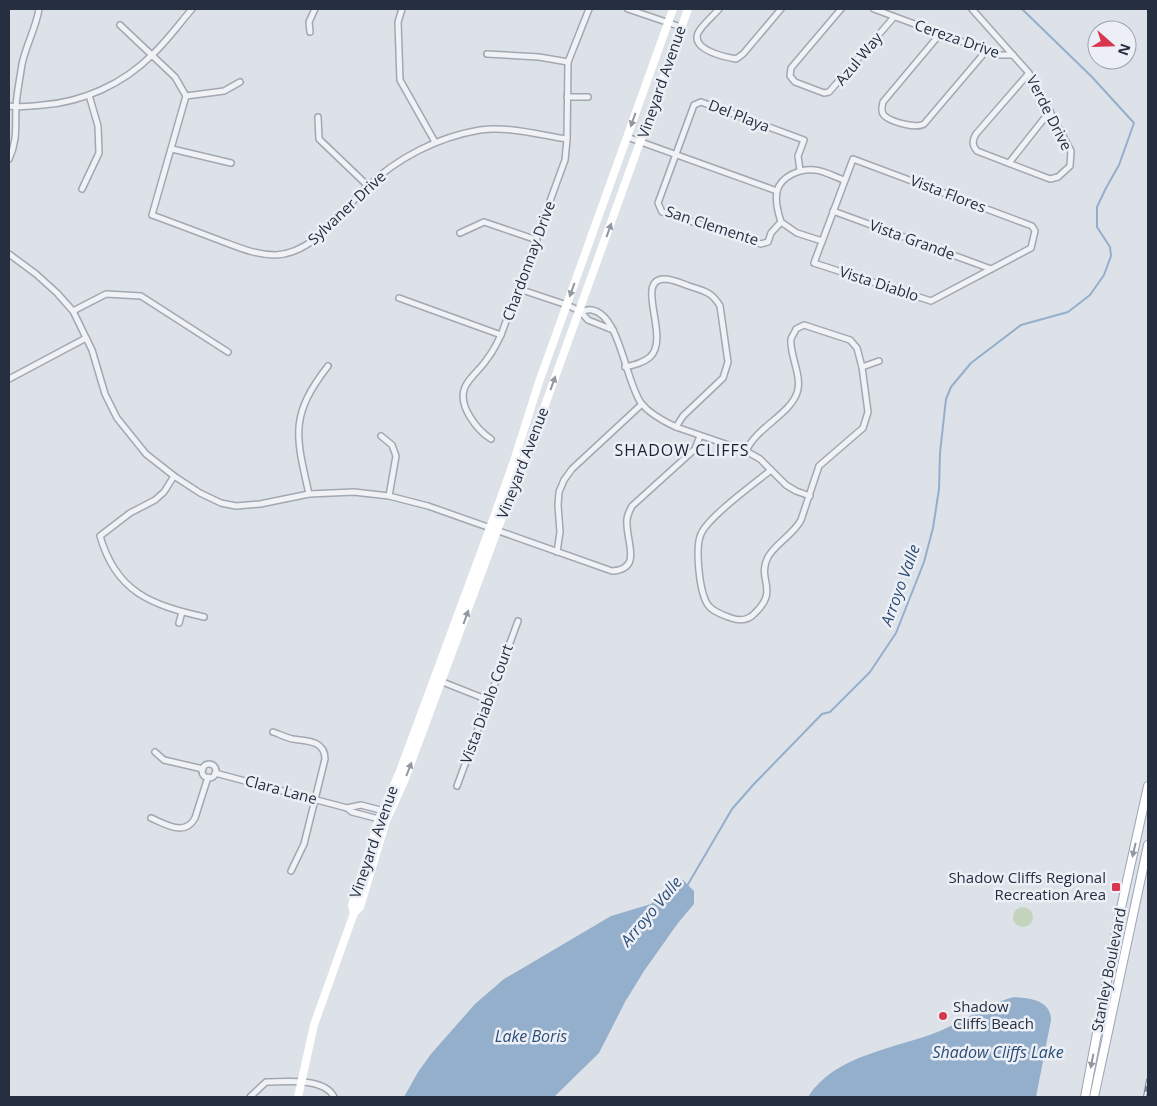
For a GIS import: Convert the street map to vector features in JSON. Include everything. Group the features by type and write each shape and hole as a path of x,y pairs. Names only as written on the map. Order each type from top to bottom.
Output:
{"street":[{"path":"9,159 17,128 16,107 23,62 37,21 39,9"},
{"path":"9,106 58,104 89,96 123,78 152,56 192,9"},
{"path":"310,32 309,22 315,9"},
{"path":"402,9 398,22 400,80 435,142"},
{"name":"Chardonnay Drive","path":"491,439 480,432 470,416 464,403 464,388 487,360 501,335 565,160 568,62 589,9"},
{"path":"628,9 681,28"},
{"name":"Vineyard Avenue","path":"494,530 539,382 674,9"},
{"name":"Vineyard Avenue","path":"298,1097 314,1025 354,913 360,907 386,812 405,779 438,680 494,530 580,311 688,9"},
{"path":"719,9 698,34 697,41 702,48 736,59 743,54 781,9"},
{"name":"Azul Way","path":"841,9 791,68 790,76 795,82 824,93 829,92 894,17"},
{"name":"Cereza Drive","path":"874,9 998,55 1013,55"},
{"name":"Verde Drive","path":"972,9 1029,72 1071,151 1070,166 1058,177 1050,178 1009,163 977,151 974,146 973,140 976,134 1029,72"},
{"path":"120,25 175,78 186,96 224,90 240,82"},
{"path":"940,34 883,102 881,110 885,116 913,127 919,127 986,51"},
{"path":"487,54 538,57 568,62"},
{"path":"82,188 99,153 98,126 89,96"},
{"name":"Sylvaner Drive","path":"186,96 152,215 255,254 276,255 295,252 311,243 368,186 395,164 435,142 481,130 514,130 567,139"},
{"path":"567,97 588,96"},
{"name":"Del Playa","path":"676,154 694,105 701,102 804,140 798,156 800,170"},
{"path":"1009,163 1050,111"},
{"path":"318,117 319,139 368,186"},
{"path":"627,137 777,191"},
{"path":"172,149 231,163"},
{"name":"San Clemente","path":"676,154 658,203 662,212 761,244 768,242 771,233 781,222"},
{"name":"Vista Flores","path":"833,211 853,159 1032,226 1035,231 1031,248 991,269"},
{"path":"822,241 797,233 781,222 776,204 777,191 781,184 800,170 816,170 844,180"},
{"name":"Vista Diablo","path":"833,211 814,263 931,301 991,269"},
{"name":"Vista Grande","path":"833,211 991,269"},
{"path":"460,234 484,222 537,240"},
{"path":"9,254 50,287 73,311 92,350 105,394 117,418 146,454 200,493 221,503 236,506 260,504 308,494 354,492 389,496 428,506 612,571 620,570 626,567 631,559 626,525 627,516 632,506 695,449 700,436"},
{"path":"625,367 641,363 651,356 656,345 658,334 650,290 654,282 661,279 669,279 710,294 717,301 720,306 728,362 726,370 723,378 683,416 676,427"},
{"path":"519,289 567,305 580,311 588,320 613,330"},
{"path":"73,311 106,294 141,296 228,352"},
{"path":"399,298 501,335"},
{"path":"580,311 592,310 610,321 622,352 632,387 642,404 676,427 746,451 760,459 786,485 810,496"},
{"path":"746,451 761,430 792,403 798,392 791,339 796,328 804,325 850,340 856,348 862,367 868,412 862,428 820,466 806,510 797,528 768,558 764,569 768,594 766,601 754,615 746,620 737,620 714,610 707,604 697,554 698,542 701,532 707,523 771,470"},
{"path":"9,379 86,338"},
{"path":"862,367 879,361"},
{"path":"308,494 297,434 300,414 316,381 328,366"},
{"path":"557,552 560,532 559,492 564,480 572,468 642,404"},
{"path":"382,436 392,445 396,456 389,496"},
{"path":"174,476 164,492 155,500 130,513 100,536 112,567 139,594 158,604 204,617"},
{"path":"179,623 182,612"},
{"name":"Vista Diablo Court","path":"457,786 518,622"},
{"path":"438,680 488,700"},
{"path":"273,732 289,738 316,743 323,748 325,760 304,844 291,871"},
{"path":"155,752 164,760 203,769"},
{"path":"203,769 206,765 210,764 214,767 215,773 212,777 208,777"},
{"path":"203,769 204,775 208,777"},
{"name":"Clara Lane","path":"215,773 347,808 352,812 379,819"},
{"path":"151,818 177,829 187,828 195,818 208,777"},
{"name":"Stanley Boulevard","path":"1085,1097 1119,917 1144,824 1148,786"},
{"name":"Clara Lane","path":"347,808 361,805 386,812"},
{"name":"Vineyard Avenue","path":"354,913 352,905 379,819 386,812"},
{"name":"Stanley Boulevard","path":"1094,1097 1148,845"},
{"path":"250,1097 266,1082 301,1081 328,1089 334,1097"}],"green space":[{"path":"1023,907 1030,910 1033,917 1030,924 1023,927 1016,924 1013,917 1016,910"}],"water":[{"name":"Lake Boris","path":"683,880 694,891 694,904 644,971 625,1002 599,1053 554,1097 404,1097 431,1054 475,1004 504,979 611,916 651,904 664,891"},
{"name":"Shadow Cliffs Lake","path":"1014,997 1038,1001 1044,1004 1050,1013 1051,1020 1036,1097 808,1097 834,1071 850,1062 940,1031 986,1008"}],"waterway":[{"name":"Arroyo Valle","path":"687,886 732,809 822,714 830,712 870,672 896,633 924,562 933,528 939,489 940,453 946,399 951,387 971,363 1021,325 1068,312 1090,295 1104,275 1111,256 1110,247 1097,227 1097,207 1119,165 1134,123 1092,77 1022,9"}],"railway":[{"path":"1145,1097 1148,1080"}],"place":[{"name":"Shadow Cliffs Regional Recreation Area","path":"1116,887"},
{"name":"Shadow Cliffs Beach","path":"943,1016"}],"district":[{"name":"SHADOW CLIFFS","path":"682,450"}]}
